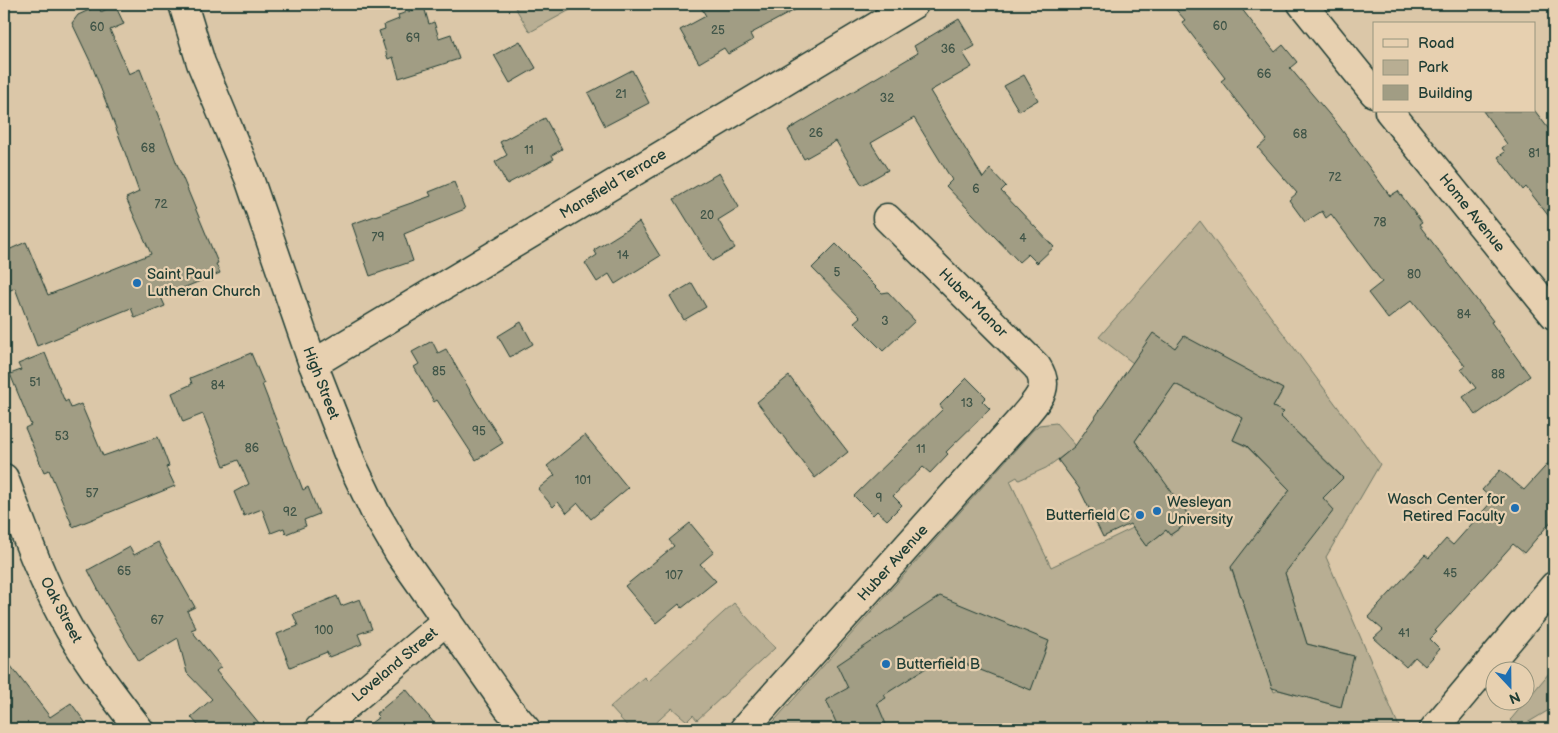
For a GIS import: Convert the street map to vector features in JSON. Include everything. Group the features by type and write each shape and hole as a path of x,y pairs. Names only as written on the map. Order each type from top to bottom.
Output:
{"street":[{"name":"High Street","path":"183,4 201,63 249,178 313,364 352,464 375,512 399,553 448,620 508,708 526,729"},
{"name":"Mansfield Terrace","path":"313,364 914,4"},
{"path":"1302,4 1373,92"},
{"name":"Home Avenue","path":"1390,112 1554,314"},
{"name":"Huber Manor","path":"887,218 1037,367 1043,376 1044,386 1041,395"},
{"name":"Huber Avenue","path":"744,729 1041,395"},
{"name":"Oak Street","path":"4,478 40,570 62,616 88,660 139,729"},
{"path":"1434,729 1554,586"},
{"name":"Loveland Street","path":"319,729 448,620"}],"green space":[{"path":"513,4 581,4 530,32"},
{"name":"Wesleyan University","path":"1200,221 1380,464 1326,557 1400,729 767,729 1039,425 1056,423 1076,446 1046,468 1019,480 1017,477 1010,481 1051,567 1133,528 1146,546 1166,530 1170,535 1191,521 1135,441 1175,384 1243,418 1233,440 1247,447 1290,490 1231,568 1274,692 1279,690 1341,707 1349,674 1344,673 1348,654 1307,644 1285,573 1323,498 1343,477 1280,416 1283,412 1273,407 1283,390 1184,337 1175,348 1133,363 1099,337"},
{"path":"734,603 775,648 697,720 693,715 687,721 672,708 649,729 630,729 610,707 644,677 648,681"},
{"path":"1554,667 1554,707 1517,729 1510,720 1518,710 1536,710 1536,689"}],"building":[{"path":"699,4 806,4 750,34 753,40 728,54 724,48 699,63 680,30 706,16"},
{"path":"1171,4 1238,4 1275,52 1283,45 1297,62 1290,68 1339,126 1390,196 1398,191 1422,223 1419,225 1493,321 1491,322 1530,376 1476,415 1463,397 1476,388 1461,369 1465,366 1412,300 1388,319 1368,293 1382,282 1331,214 1326,218 1322,211 1305,222 1289,200 1297,193 1258,148 1267,140 1221,81 1225,78 1182,22 1185,20"},
{"path":"115,5 124,24 110,30 129,74 140,69 218,263 216,264 220,273 161,297 165,306 135,318 131,308 37,346 15,288 4,293 4,252 26,242 48,295 151,254 126,198 139,192 91,63 72,23 78,15 98,6 101,12"},
{"path":"424,7 429,24 434,22 439,38 451,34 459,59 399,78 393,57 388,59 379,31 385,29 384,25 399,19 398,15"},
{"path":"959,19 975,46 963,53 972,67 930,91 983,178 990,169 1006,186 1001,191 1054,247 1037,263 1028,254 1019,262 946,186 952,180 914,118 871,143 888,170 862,185 836,141 804,159 788,130 918,53 914,46"},
{"path":"520,41 536,68 510,83 494,55"},
{"path":"632,70 649,103 605,126 588,93"},
{"path":"1024,75 1038,100 1019,111 1004,86"},
{"path":"1484,112 1536,112 1554,136 1554,223 1526,187 1523,190 1498,157 1505,152 1502,148 1507,144"},
{"path":"545,118 562,149 552,155 554,159 507,184 495,162 507,155 500,142"},
{"path":"719,173 739,207 718,220 735,248 712,261 674,199"},
{"path":"454,182 465,209 404,234 413,261 370,276 352,224 431,196 429,192"},
{"path":"639,222 660,256 615,284 609,274 597,282 585,263 597,255 594,250"},
{"path":"836,244 882,293 888,292 915,321 883,351 854,322 860,317 812,268"},
{"path":"692,283 706,307 684,320 670,296"},
{"path":"521,322 533,344 510,357 498,336"},
{"name":"Butterfield C","path":"1153,333 1175,348 1184,336 1283,389 1273,407 1284,412 1280,416 1343,478 1323,498 1334,510 1285,573 1307,644 1354,656 1341,707 1272,688 1231,567 1290,490 1247,446 1233,440 1243,418 1175,384 1135,441 1192,520 1170,535 1166,530 1146,546 1130,524 1103,537 1079,488 1058,460 1075,446"},
{"path":"432,341 438,353 446,349 503,443 476,460 437,400 434,402 414,367 419,364 412,352"},
{"path":"45,353 65,402 68,400 71,408 81,404 103,456 158,437 169,466 166,467 175,486 73,527 49,470 44,472 25,428 31,425 10,374 21,370 18,364"},
{"path":"251,353 303,490 308,487 319,514 304,520 306,526 286,534 284,528 271,533 262,509 244,516 234,492 249,484 238,460 224,466 203,414 183,422 172,393 192,384 190,378"},
{"path":"789,376 848,452 815,478 757,402"},
{"path":"967,378 986,397 982,401 990,409 946,452 948,454 930,473 923,467 893,496 902,505 887,520 877,511 873,515 854,496 943,409 940,405"},
{"path":"585,435 628,488 591,519 578,503 567,513 558,502 553,507 538,489 555,475 547,466"},
{"path":"1554,457 1554,518 1524,553 1513,544 1435,631 1437,632 1430,639 1440,649 1425,666 1415,657 1406,667 1374,638 1383,630 1368,617 1425,555 1429,558 1446,539 1453,545 1493,500 1482,490 1500,470 1524,490"},
{"path":"690,523 714,552 700,564 716,581 682,608 679,604 656,623 625,586 674,546 669,540"},
{"path":"158,542 195,607 187,611 196,628 191,630 221,667 216,671 264,729 201,729 191,717 212,699 187,673 178,638 139,661 104,601 88,570 130,547 134,555"},
{"path":"337,596 341,606 360,599 372,629 358,634 362,644 329,657 327,652 290,667 277,634 298,626 293,614"},
{"name":"Butterfield B","path":"940,596 1049,641 1031,690 950,658 949,662 940,659 884,695 886,698 877,703 888,729 839,729 826,700 848,688 837,665"},
{"path":"4,657 50,717 71,703 90,729 4,729"},
{"path":"406,689 439,729 363,729 379,717 376,714"}],"place":[{"name":"Saint Paul Lutheran Church","path":"137,283"},
{"name":"Wasch Center for Retired Faculty","path":"1515,508"},
{"name":"Wesleyan University","path":"1157,511"},
{"name":"Butterfield C","path":"1140,515"},
{"name":"Butterfield B","path":"886,664"}]}
